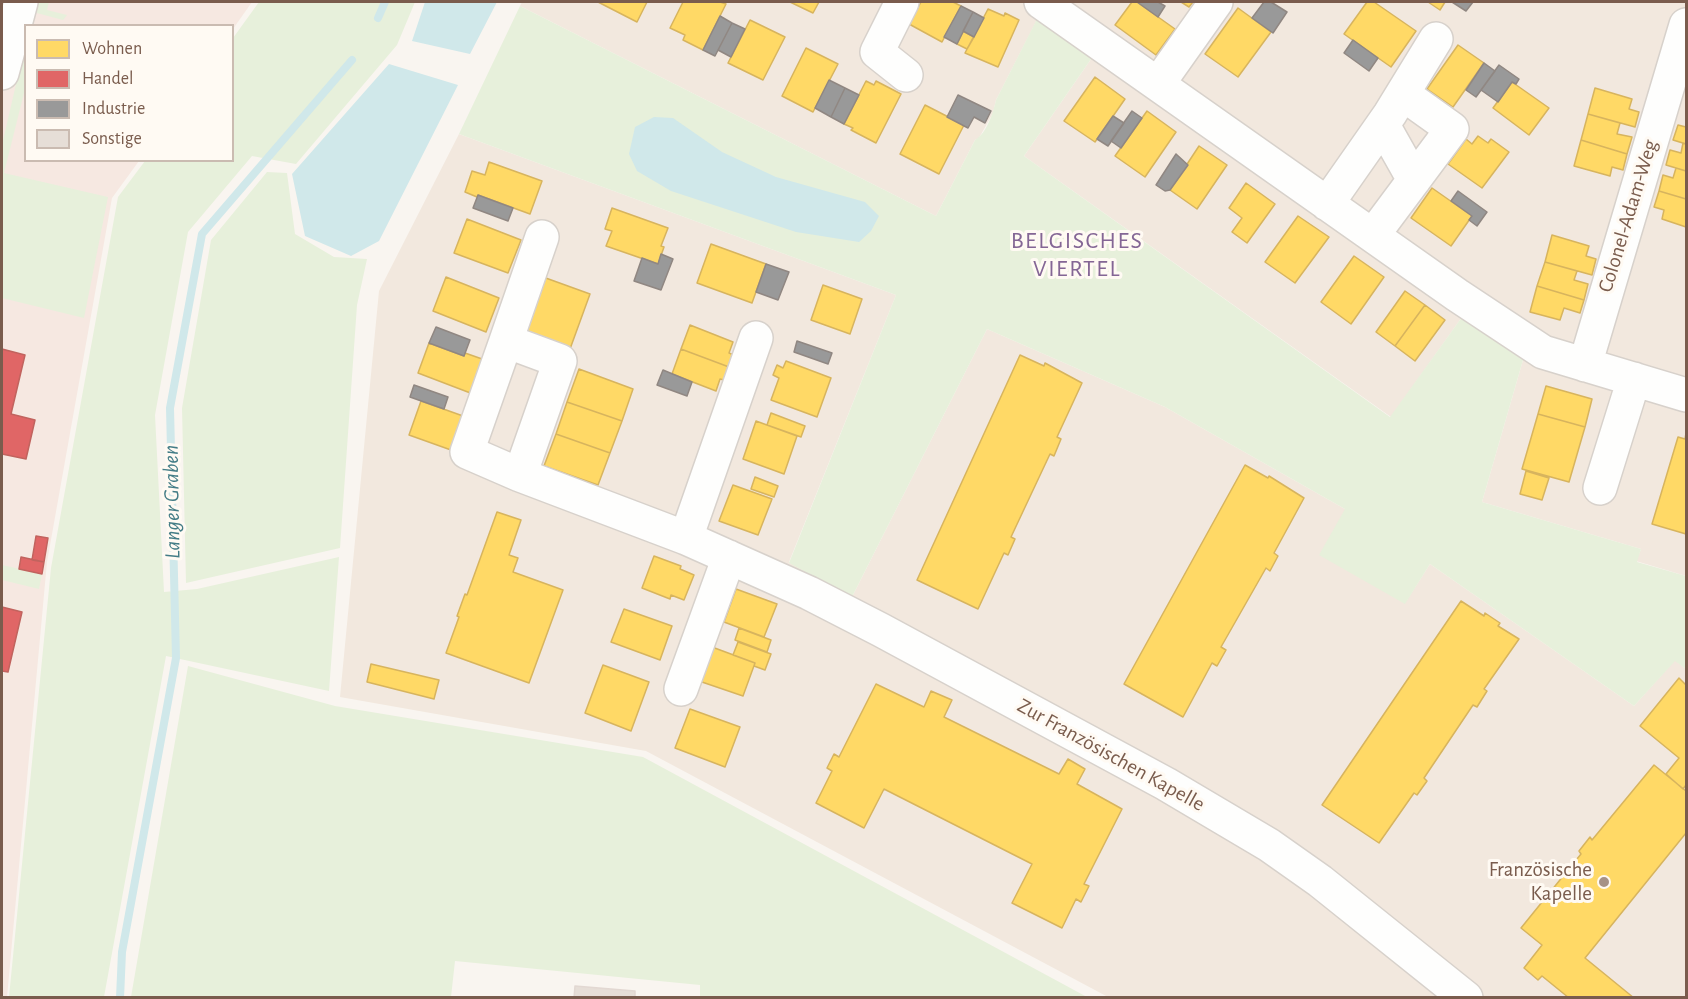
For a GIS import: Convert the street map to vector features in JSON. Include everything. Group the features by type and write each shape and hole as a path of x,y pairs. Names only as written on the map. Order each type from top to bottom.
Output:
{"street":[{"path":"2,73 21,2"},
{"path":"902,2 866,52 906,75"},
{"path":"1041,2 1372,235 1543,352 1686,395"},
{"path":"1158,84 1216,2"},
{"name":"Colonel-Adam-Weg","path":"1585,365 1686,25"},
{"path":"1328,204 1383,125 1436,39"},
{"path":"1372,235 1452,129 1403,94"},
{"path":"1383,125 1414,180"},
{"name":"Zur Französischen Kapelle","path":"542,237 466,452 686,538 809,593 1166,784 1269,846 1320,881 1466,998"},
{"path":"686,538 756,339"},
{"path":"506,341 560,361 520,474"},
{"path":"1600,488 1634,379"},
{"path":"681,689 729,557"}],"shaded area":[{"path":"2,2 252,2 234,28 234,24 24,24 24,162 138,162 112,198 47,562 7,997 2,998"},
{"path":"522,2 1686,2 1686,576 1636,561 1641,549 1482,502 1523,360 1462,317 1391,417 1024,156 1098,49 1041,12 996,100 993,113 979,138 975,140 936,216 520,6"},
{"path":"459,134 896,295 789,562 852,597 987,329 1165,407 1345,509 1405,603 1430,564 1634,706 1675,660 1686,669 1686,997 1108,997 646,751 340,697 379,291"}],"green space":[{"path":"36,2 49,2 47,10 67,15 63,20 33,12"},
{"path":"259,2 415,2 397,45 296,164 252,156 188,232 155,415 164,592 197,589 339,557 329,691 166,656 104,997 9,997 51,568 118,197 144,162 234,162 234,37"},
{"path":"520,6 936,216 975,140 986,128 996,100 1041,11 1098,49 1024,156 1390,417 1462,317 1523,360 1482,502 1641,549 1637,562 1686,576 1686,669 1675,661 1634,706 1430,564 1405,604 1319,555 1345,509 1165,407 987,329 852,597 789,563 896,295 459,134"},
{"path":"24,49 24,93 4,173 108,197 84,318 2,298 2,145"},
{"path":"267,172 287,173 295,234 334,257 367,259 357,305 340,548 186,583 182,408 211,240"},
{"path":"2,565 42,574 39,589 2,580"},
{"path":"188,666 335,706 643,757 1087,997 700,997 700,985 455,961 451,997 131,997"}],"water":[{"path":"425,2 497,2 470,54 412,41"},
{"path":"389,64 458,85 379,241 351,256 305,236 292,174"},
{"path":"654,117 673,118 722,152 776,177 865,202 879,216 871,231 859,242 796,232 671,191 637,171 629,154 635,127"}],"building: Wohnen":[{"path":"598,2 647,2 637,22"},
{"path":"683,2 726,4 703,50 683,40 685,35 670,28"},
{"path":"790,2 819,2 813,13"},
{"path":"921,2 953,2 961,6 942,42 909,24"},
{"path":"1132,2 1137,2 1175,29 1156,55 1115,25"},
{"path":"1181,2 1193,2 1189,7"},
{"path":"1367,2 1374,2 1416,31 1391,67 1344,34"},
{"path":"1428,2 1445,2 1440,10"},
{"path":"1238,8 1271,32 1238,77 1205,54"},
{"path":"988,9 1004,16 1005,13 1019,20 998,67 965,53"},
{"path":"750,20 785,37 763,80 728,63"},
{"path":"963,31 974,37 967,49 957,44"},
{"path":"1458,45 1484,63 1453,107 1427,89"},
{"path":"806,48 838,64 813,112 782,96"},
{"path":"1095,77 1125,99 1095,142 1064,121"},
{"path":"866,81 874,85 876,81 901,94 876,143 844,124"},
{"path":"1512,82 1549,108 1529,135 1493,108"},
{"path":"1595,88 1632,99 1629,109 1639,112 1635,127 1588,114"},
{"path":"925,105 964,125 939,174 900,154"},
{"path":"1147,111 1176,132 1145,177 1115,156"},
{"path":"1588,114 1620,123 1617,134 1632,137 1627,154 1581,140"},
{"path":"1678,125 1686,127 1686,144 1673,140"},
{"path":"1478,136 1488,143 1491,139 1509,152 1482,188 1448,164 1466,139 1472,144"},
{"path":"1581,140 1627,154 1623,170 1612,167 1610,176 1574,166"},
{"path":"1683,143 1686,144 1686,171 1666,165 1670,150 1681,153"},
{"path":"1199,146 1227,165 1197,209 1170,190"},
{"path":"489,162 542,181 530,214 465,192 472,171 485,175"},
{"path":"1676,168 1686,171 1686,199 1659,191 1663,175 1673,178"},
{"path":"1246,183 1275,204 1247,243 1232,232 1242,218 1229,208"},
{"path":"1432,188 1472,216 1451,246 1411,218"},
{"path":"1659,191 1686,199 1686,227 1662,219 1664,210 1654,207"},
{"path":"612,208 668,228 661,246 664,247 658,264 606,246 612,231 605,229"},
{"path":"1298,216 1329,237 1295,283 1265,262"},
{"path":"467,219 521,240 508,273 454,253"},
{"path":"1552,235 1589,246 1586,256 1596,259 1592,275 1545,262"},
{"path":"711,244 766,264 752,303 697,283"},
{"path":"1354,256 1384,277 1351,324 1321,302"},
{"path":"1545,262 1577,271 1574,280 1588,284 1584,300 1537,286"},
{"path":"446,277 499,298 486,332 433,311"},
{"path":"543,277 590,294 570,349 522,332"},
{"path":"823,285 862,299 850,334 811,320"},
{"path":"1537,286 1584,300 1580,313 1564,308 1560,320 1530,312"},
{"path":"1405,291 1425,305 1395,346 1376,332"},
{"path":"1425,305 1445,320 1415,361 1395,346"},
{"path":"690,325 733,342 729,353 734,355 729,367 681,349"},
{"path":"429,343 464,356 465,353 485,360 473,394 418,373"},
{"path":"681,349 729,367 724,380 720,379 716,391 672,374"},
{"path":"1020,355 1044,366 1045,363 1082,383 1057,437 1061,439 1054,456 1050,454 1011,537 1015,539 1008,555 1004,553 978,609 917,580"},
{"path":"786,361 831,378 817,417 771,400 779,378 773,375 777,365 783,368"},
{"path":"579,369 633,389 622,421 567,402"},
{"path":"1546,386 1592,399 1585,427 1538,414"},
{"path":"421,401 463,416 451,450 409,435"},
{"path":"567,402 622,421 610,453 556,434"},
{"path":"771,413 805,426 801,437 767,425"},
{"path":"1538,414 1585,427 1569,482 1522,469"},
{"path":"756,421 797,436 784,474 743,459"},
{"path":"1686,433 1686,534 1652,524 1678,437 1685,439"},
{"path":"556,434 610,453 598,485 544,466"},
{"path":"1245,465 1268,478 1269,476 1304,498 1274,553 1278,556 1270,571 1266,568 1221,647 1226,650 1217,666 1212,663 1183,717 1124,684"},
{"path":"1526,471 1549,478 1542,500 1520,494"},
{"path":"755,477 778,486 774,497 751,489"},
{"path":"733,485 772,499 758,535 719,521"},
{"path":"497,512 521,520 509,555 518,558 513,572 563,590 529,683 446,653 459,617 457,616"},
{"path":"654,556 681,566 680,569 694,575 684,600 671,595 670,599 642,588"},
{"path":"736,589 777,604 764,637 724,622"},
{"path":"1461,601 1484,616 1485,613 1500,623 1498,626 1519,639 1484,689 1487,691 1477,707 1473,705 1424,778 1427,781 1417,795 1414,793 1379,843 1322,805"},
{"path":"624,609 672,626 660,660 611,642"},
{"path":"739,628 771,640 767,652 735,640"},
{"path":"738,642 771,654 765,670 754,666 755,663 733,655"},
{"path":"712,647 755,663 743,696 699,681"},
{"path":"371,664 439,680 434,699 367,682"},
{"path":"603,665 649,682 631,731 585,713"},
{"path":"1679,678 1686,685 1686,785 1683,789 1666,774 1679,758 1640,726"},
{"path":"876,684 924,707 931,691 952,700 944,717 1059,774 1068,759 1085,769 1077,784 1122,809 1084,884 1089,886 1081,902 1076,899 1062,928 1012,903 1032,864 884,789 864,828 816,803 832,771 827,768 834,754 839,757"},
{"path":"690,709 740,727 725,767 675,748"},
{"path":"1654,765 1686,791 1686,833 1585,958 1634,998 1569,998 1542,976 1538,980 1524,968 1542,945 1521,928 1581,854 1579,851 1590,837 1592,840"}],"building: Handel":[{"path":"2,349 25,355 11,414 35,420 26,459 2,454"},
{"path":"36,536 48,538 44,562 32,560"},
{"path":"21,557 44,562 42,574 19,569"},
{"path":"2,607 22,612 8,672 2,671"}],"building: Industrie":[{"path":"1137,2 1158,2 1165,6 1158,17"},
{"path":"1264,2 1271,2 1287,12 1273,33 1252,18"},
{"path":"1452,2 1473,2 1466,11"},
{"path":"961,6 973,12 957,44 944,37"},
{"path":"973,12 984,18 974,37 963,31"},
{"path":"720,16 732,23 715,56 703,50"},
{"path":"732,23 745,29 731,57 718,50"},
{"path":"1353,40 1378,58 1369,71 1344,53"},
{"path":"1484,63 1495,71 1476,97 1466,90"},
{"path":"1499,65 1519,79 1516,84 1512,82 1498,102 1481,90"},
{"path":"829,80 845,88 831,117 815,108"},
{"path":"845,88 859,95 844,124 831,117"},
{"path":"958,95 991,111 985,123 974,117 968,128 947,117"},
{"path":"1132,111 1142,118 1121,148 1111,141"},
{"path":"1113,116 1124,123 1108,146 1097,139"},
{"path":"1176,154 1188,165 1170,190 1165,191 1156,185"},
{"path":"1458,191 1487,212 1477,226 1469,220 1472,216 1451,201"},
{"path":"478,195 513,208 508,221 473,208"},
{"path":"661,254 673,259 661,290 634,281 642,258 658,264"},
{"path":"766,264 789,272 778,300 756,292"},
{"path":"436,327 470,340 464,356 429,343"},
{"path":"797,341 832,353 828,364 794,352"},
{"path":"663,370 692,382 687,396 657,385"},
{"path":"414,385 448,397 444,409 410,397"}],"building: Sonstige":[{"path":"575,986 635,991 635,998 574,998"}],"waterway":[{"name":"Langer Graben","path":"378,18 385,2"},
{"name":"Langer Graben","path":"120,998 122,952 176,658 170,408 202,234 352,60"}],"place":[{"name":"Französische Kapelle","path":"1604,882"}],"district":[{"name":"BELGISCHES VIERTEL","path":"1077,255"}]}
